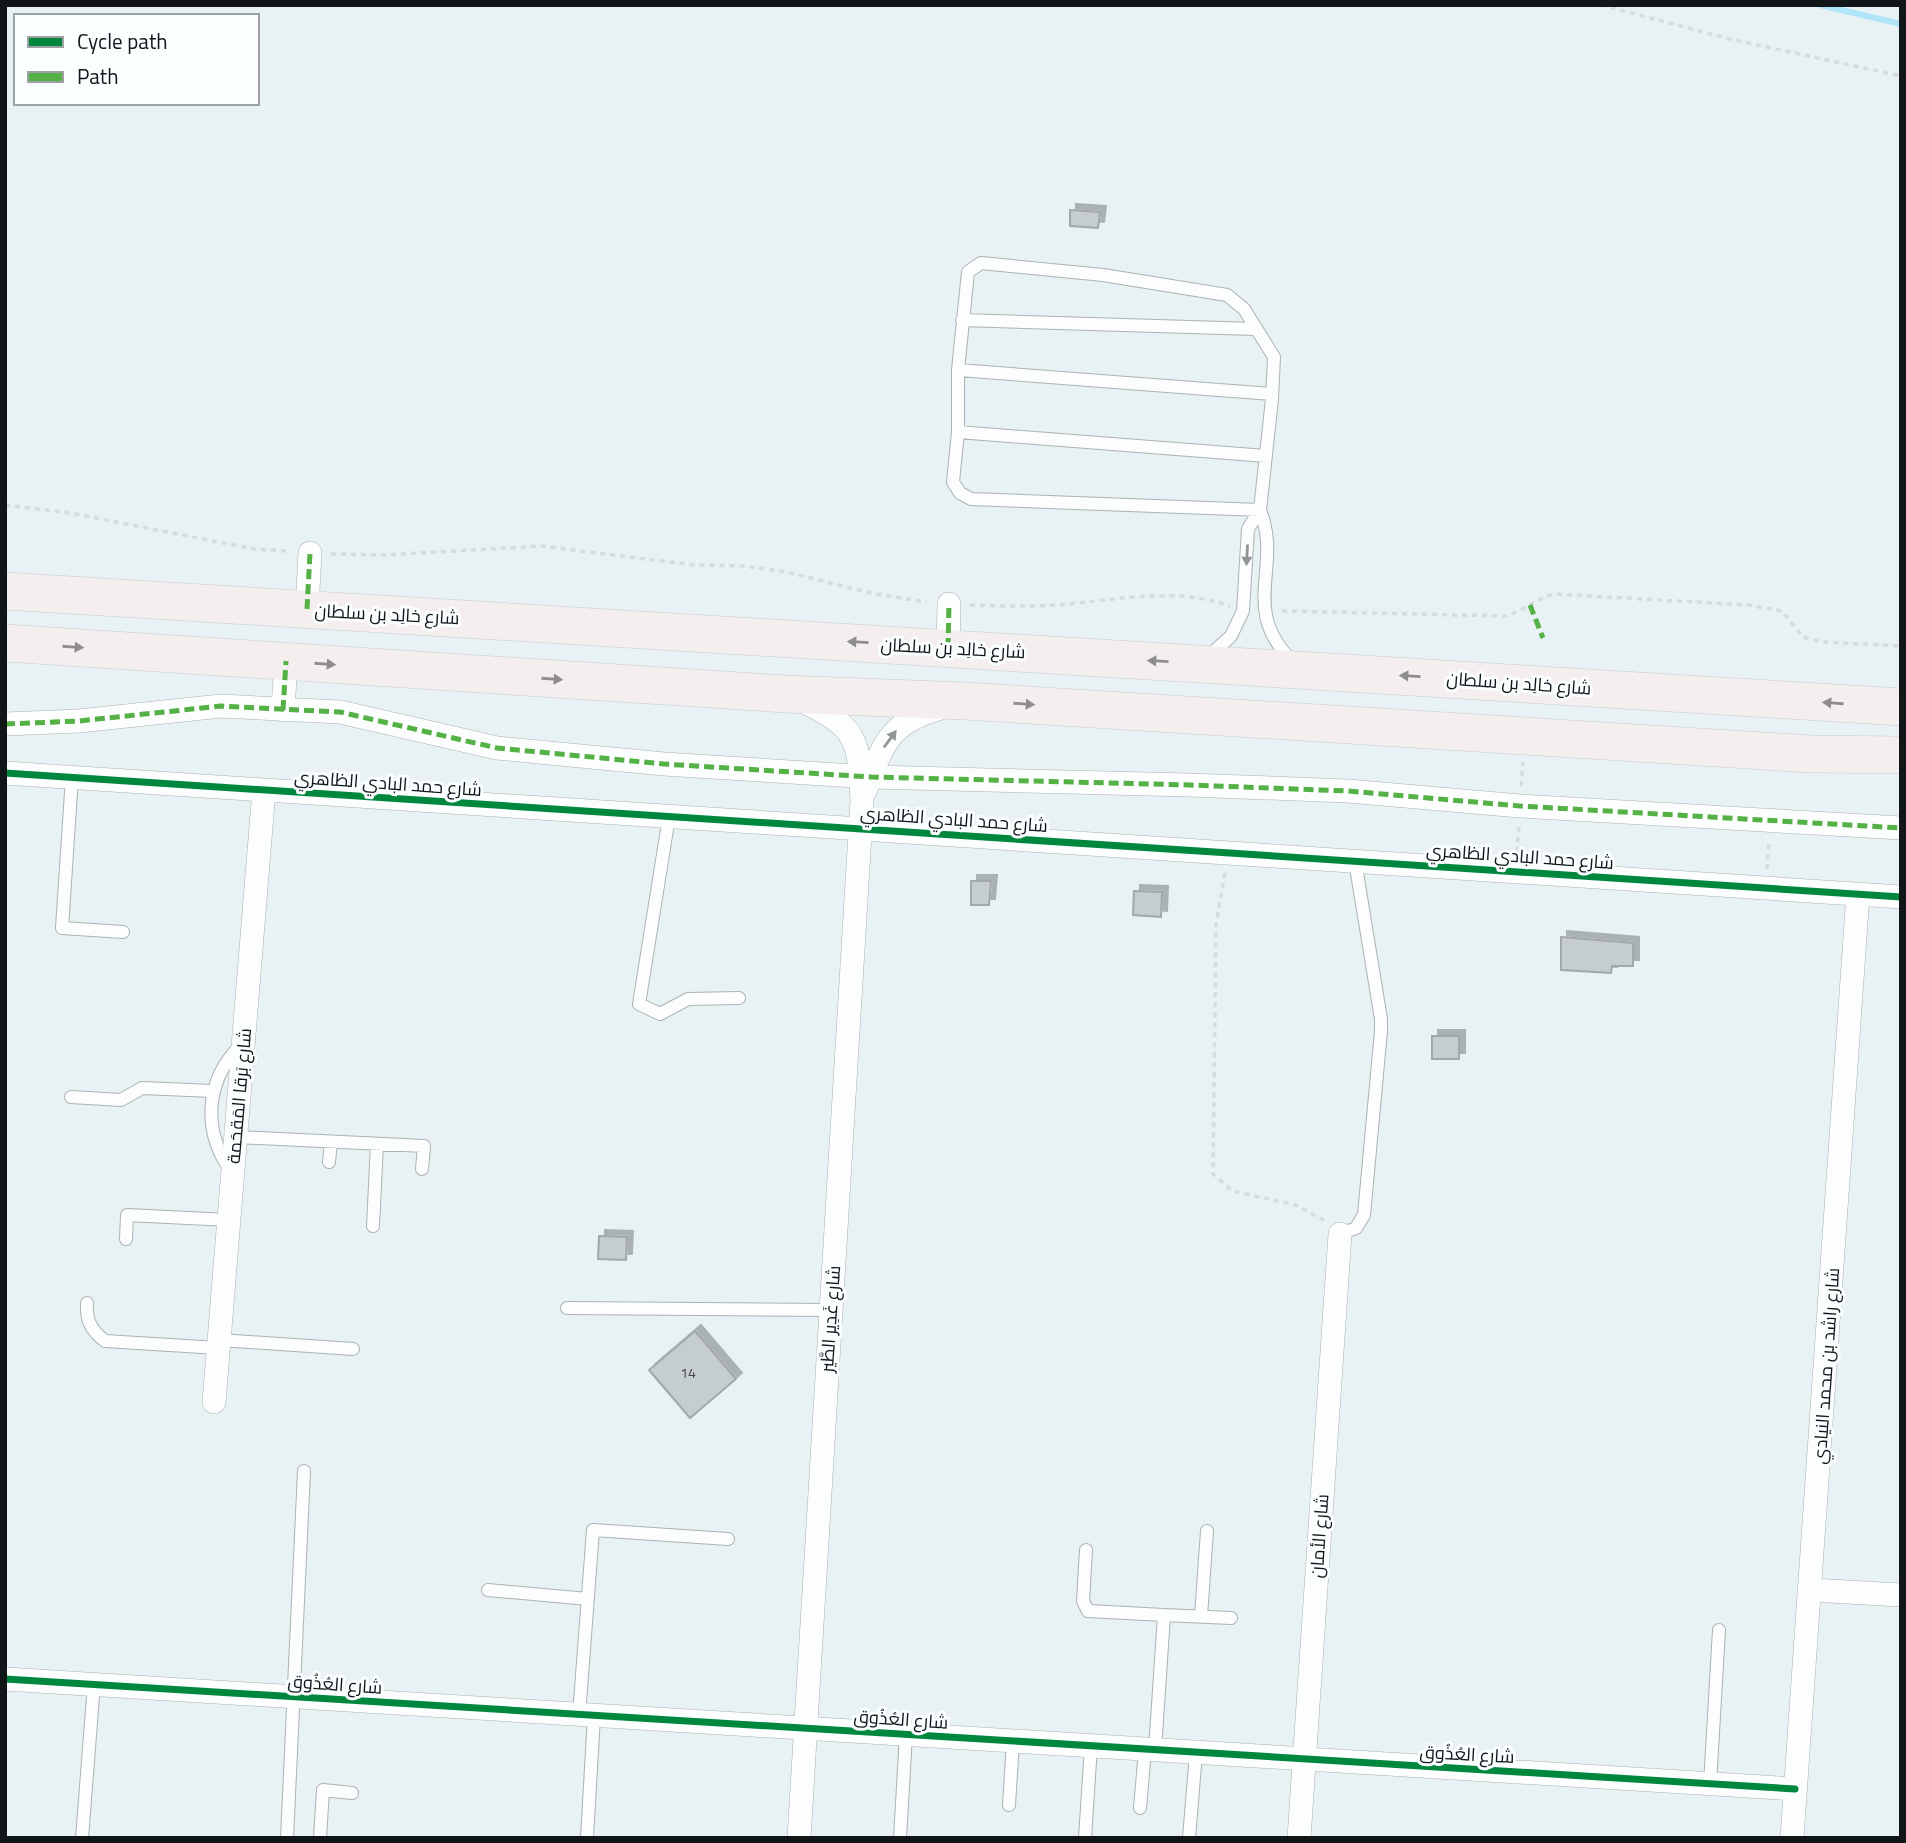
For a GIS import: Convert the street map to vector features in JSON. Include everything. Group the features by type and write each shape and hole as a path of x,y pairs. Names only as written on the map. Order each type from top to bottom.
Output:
{"main road":[{"name":"شارع خالِد بن سلطان","path":"5,591 1901,706"},
{"path":"5,643 786,694 965,701 1812,754 1901,755"}],"street":[{"path":"307,609 310,553"},
{"path":"948,648 949,604"},
{"path":"283,710 286,661"},
{"name":"شارع غَدِير الطَّير","path":"786,694 841,722 852,737 866,777"},
{"name":"شارع غَدِير الطَّير","path":"799,1838 862,801 866,777 898,728 915,715 965,701"},
{"path":"5,724 79,720 221,706 340,712 497,748 664,764 866,777 1348,791 1520,806 1901,828"},
{"name":"شارع حمد البادي الظاهري","path":"5,773 1901,897"},
{"name":"شارع بَرقا المَقحَمة","path":"214,1402 264,790"},
{"name":"شارع راشد بن محمد النيادي","path":"1792,1838 1858,894"},
{"name":"شارع الأمان","path":"1298,1838 1340,1234"},
{"path":"1811,1590 1901,1595"},
{"name":"شارع العُذُوق","path":"5,1679 1795,1789"}],"lane":[{"path":"1197,663 1222,647 1231,636 1243,611 1248,529 1260,510 1274,357 1244,309 1227,295 1103,275 981,263 968,272 958,370 958,432 953,482 960,493 971,499 1260,510"},
{"path":"962,320 1256,329"},
{"path":"958,370 1272,394"},
{"path":"958,432 1266,456"},
{"path":"1260,510 1268,529 1264,610 1275,641 1293,662 1304,669"},
{"path":"72,777 62,928 123,932"},
{"path":"669,817 639,1004 660,1014 688,999 739,998"},
{"path":"1340,1234 1356,1228 1364,1214 1381,1031 1355,862"},
{"path":"232,1173 213,1135 211,1106 213,1091 225,1065 243,1042"},
{"path":"71,1097 121,1100 142,1088 213,1091"},
{"path":"236,1137 424,1146 422,1168"},
{"path":"329,1162 331,1142"},
{"path":"373,1226 376,1144"},
{"path":"126,1239 127,1215 229,1220"},
{"path":"87,1303 87,1318 94,1333 105,1341 353,1349"},
{"path":"568,1308 831,1310"},
{"path":"287,1838 304,1471"},
{"path":"587,1838 588,1599 593,1530 728,1539"},
{"path":"1201,1616 1208,1531"},
{"path":"1086,1549 1083,1601 1088,1611 1231,1618"},
{"path":"488,1590 588,1599"},
{"path":"1140,1808 1150,1750 1164,1615"},
{"path":"1710,1784 1719,1630"},
{"path":"82,1838 94,1684"},
{"path":"900,1838 906,1735"},
{"path":"1009,1805 1013,1742"},
{"path":"1085,1838 1091,1746"},
{"path":"1189,1838 1196,1753"},
{"path":"320,1838 323,1790 352,1793"}],"path":[{"path":"1601,5 1730,39 1901,76"},
{"path":"5,505 70,513 254,549 386,555 541,546 694,565 745,566 786,572 914,601 1033,606 1154,595 1211,600 1243,611"},
{"path":"1264,610 1505,616 1519,613 1540,597 1555,594 1748,605 1782,611 1803,637 1823,642 1901,646"},
{"path":"1766,888 1770,821"},
{"path":"1228,853 1216,925 1213,1174 1233,1191 1296,1205 1320,1217 1340,1234"}],"building":[{"path":"1070,210 1100,212 1098,228 1070,226"},
{"path":"971,881 991,881 989,905 971,905"},
{"path":"1134,891 1162,892 1161,917 1133,915"},
{"path":"1561,937 1633,943 1633,966 1612,966 1611,973 1561,970"},
{"path":"1432,1036 1459,1036 1459,1059 1432,1059"},
{"path":"599,1236 627,1237 626,1260 598,1259"},
{"path":"695,1331 736,1379 690,1418 649,1370"}],"waterway":[{"path":"1820,5 1901,24"}],"marked path":[{"path":"307,609 310,553"},
{"path":"948,648 949,604"},
{"path":"1530,605 1543,638"},
{"path":"283,710 286,661"},
{"path":"5,724 79,721 221,706 340,712 497,748 664,764 871,777 1348,791 1520,806 1901,828"}],"cycle path":[{"path":"5,773 1901,897"},
{"path":"5,1679 1795,1789"}]}
